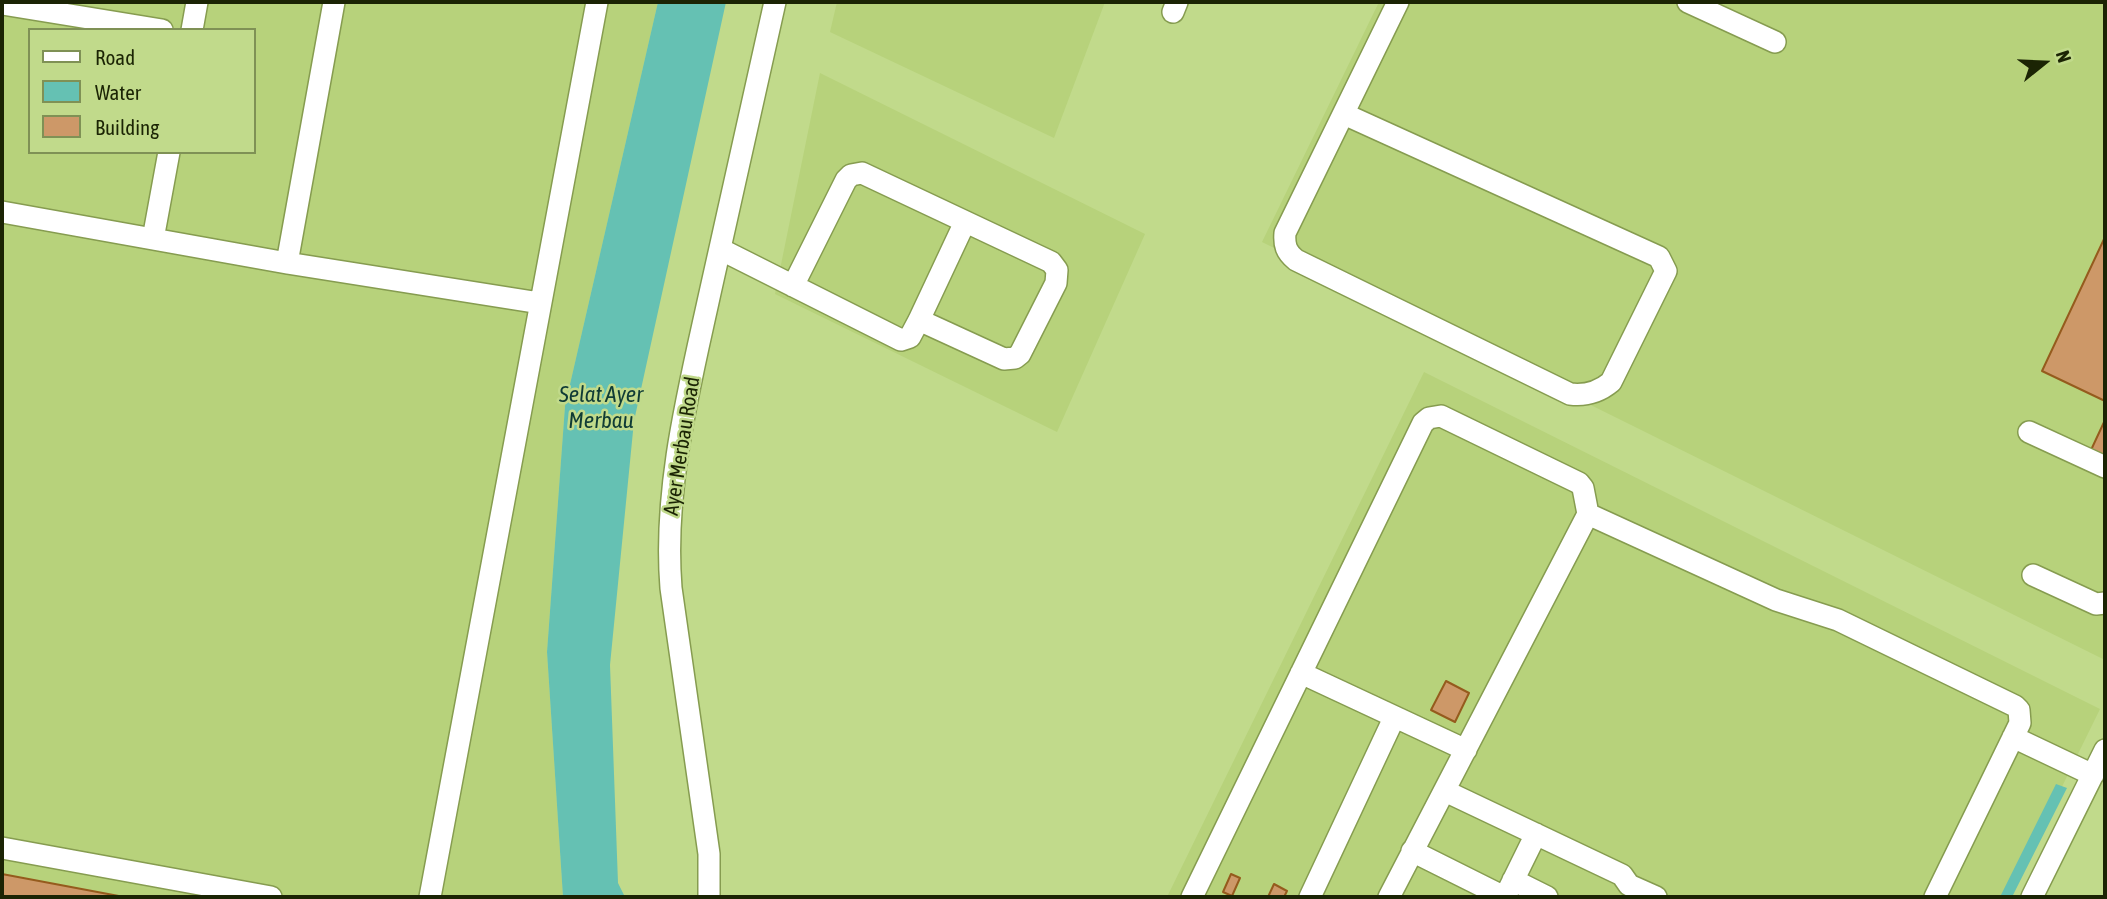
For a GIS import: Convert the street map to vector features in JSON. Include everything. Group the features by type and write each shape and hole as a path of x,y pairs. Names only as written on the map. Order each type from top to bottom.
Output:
{"street":[{"path":"191,28 197,2"},
{"path":"287,263 334,2"},
{"path":"430,897 597,2"},
{"name":"Ayer Merbau Road","path":"708,889 709,854 668,553 684,411 775,2"},
{"path":"1344,114 1659,257 1665,271 1611,382 1603,389 1588,394 1570,394 1296,260 1285,247 1286,233 1398,2"},
{"path":"1688,2 1775,42"},
{"path":"2,4 150,28"},
{"path":"153,239 169,154"},
{"path":"793,286 846,180 856,173 862,173 1051,262 1057,270 1056,283 1020,354 1015,358 1004,359 919,320"},
{"path":"2,212 287,263 540,303"},
{"path":"720,249 901,340 910,337 965,222"},
{"path":"1192,897 1423,423 1429,418 1441,415 1578,483 1583,488 1588,514 1389,897"},
{"path":"2029,432 2105,467"},
{"path":"1588,514 1776,600 1838,620 2008,702 2019,710 2020,723 1935,897"},
{"path":"2033,575 2096,604 2105,603"},
{"path":"1301,673 1466,750"},
{"path":"1310,897 1394,718"},
{"path":"2013,737 2093,775"},
{"path":"2032,897 2105,750"},
{"path":"1445,791 1622,875 1629,891 1656,897"},
{"path":"1507,892 1536,834"},
{"path":"2,848 271,897"},
{"path":"1412,851 1507,892 1547,897"}],"shaded area":[{"path":"2,2 658,2 565,406 547,652 563,897 2,897"},
{"path":"837,2 1105,2 1054,138 830,32"},
{"path":"1379,2 2105,2 2105,660 1262,242"},
{"path":"820,73 1145,234 1057,432 775,294"},
{"path":"1424,372 2100,709 2008,897 1167,897"}],"water":[{"name":"Selat Ayer Merbau","path":"658,2 726,2 634,421 610,665 618,883 625,897 563,897 547,652 565,406"},
{"path":"2056,784 2067,788 2012,897 2000,897"}],"building":[{"path":"2105,237 2105,401 2042,371"},
{"path":"2105,420 2105,457 2091,450"},
{"path":"1446,681 1469,693 1455,722 1431,710"},
{"path":"2,874 124,897 2,897"},
{"path":"1231,874 1240,878 1232,896 1223,892"},
{"path":"1274,884 1287,891 1284,897 1268,897"}]}
